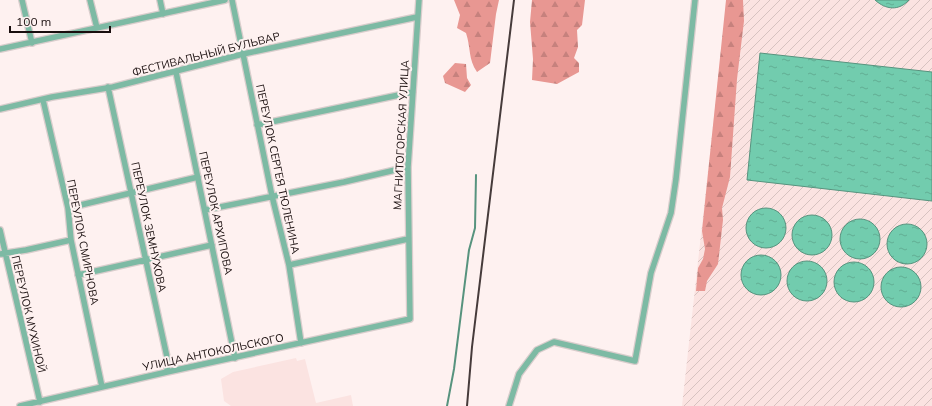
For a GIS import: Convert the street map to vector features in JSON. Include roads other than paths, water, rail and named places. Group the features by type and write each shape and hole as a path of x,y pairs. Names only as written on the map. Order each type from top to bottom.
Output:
{"street":[{"path":"22,0 32,42"},
{"path":"90,0 97,28"},
{"path":"160,0 163,14"},
{"path":"0,49 225,0"},
{"name":"ПЕРЕУЛОК СЕРГЕЯ ТЮЛЕНИНА","path":"232,0 272,196 289,265 301,343"},
{"name":"МАГНИТОГОРСКАЯ УЛИЦА","path":"410,319 408,167 417,17 420,0"},
{"path":"509,406 519,374 537,350 554,342 635,362 651,273 671,213 695,0"},
{"name":"ФЕСТИВАЛЬНЫЙ БУЛЬВАР","path":"0,109 176,72 181,69 243,54 417,17"},
{"name":"ПЕРЕУЛОК АРХИПОВА","path":"176,72 235,358"},
{"name":"ПЕРЕУЛОК ЗЕМНУХОВА","path":"108,87 167,357 167,372"},
{"path":"257,125 413,92"},
{"name":"ПЕРЕУЛОК СМИРНОВА","path":"43,100 68,208 71,240 102,387"},
{"path":"204,210 344,182 408,167"},
{"path":"68,208 198,177"},
{"name":"ПЕРЕУЛОК МУХИНОЙ","path":"0,230 2,253 40,402"},
{"path":"289,265 408,239"},
{"path":"2,253 26,250 71,240"},
{"path":"78,275 212,245"},
{"name":"УЛИЦА АНТОКОЛЬСКОГО","path":"20,406 410,319"}],"water":[{"path":"875,0 909,0 901,6 892,8 884,6"},
{"path":"760,53 932,72 932,201 747,180"},
{"path":"770,208 777,211 783,217 786,228 785,236 777,245 770,248 762,248 755,245 747,236 746,224 749,217 758,209"},
{"path":"816,215 823,218 829,224 832,235 831,243 823,252 816,255 808,255 801,252 793,243 792,231 795,224 804,216"},
{"path":"864,219 871,222 877,228 880,239 879,247 871,256 864,259 856,259 849,256 841,247 840,235 843,228 852,220"},
{"path":"911,224 918,227 924,233 927,244 926,252 918,261 911,264 903,264 896,261 888,252 887,240 890,233 899,225"},
{"path":"765,255 772,258 778,264 781,275 780,283 772,292 765,295 757,295 750,292 742,283 741,271 744,264 753,256"},
{"path":"811,261 818,264 824,270 827,281 826,289 818,298 811,301 803,301 796,298 788,289 787,277 790,270 799,262"},
{"path":"858,262 865,265 871,271 874,282 873,290 865,299 858,302 850,302 843,299 835,290 834,278 837,271 846,263"},
{"path":"905,267 912,270 918,276 921,287 920,295 912,304 905,307 897,307 890,304 882,295 881,283 884,276 893,268"}],"waterway":[{"path":"447,406 454,369 469,250 475,228 476,175"}],"railway":[{"path":"467,406 472,347 514,0"}]}
